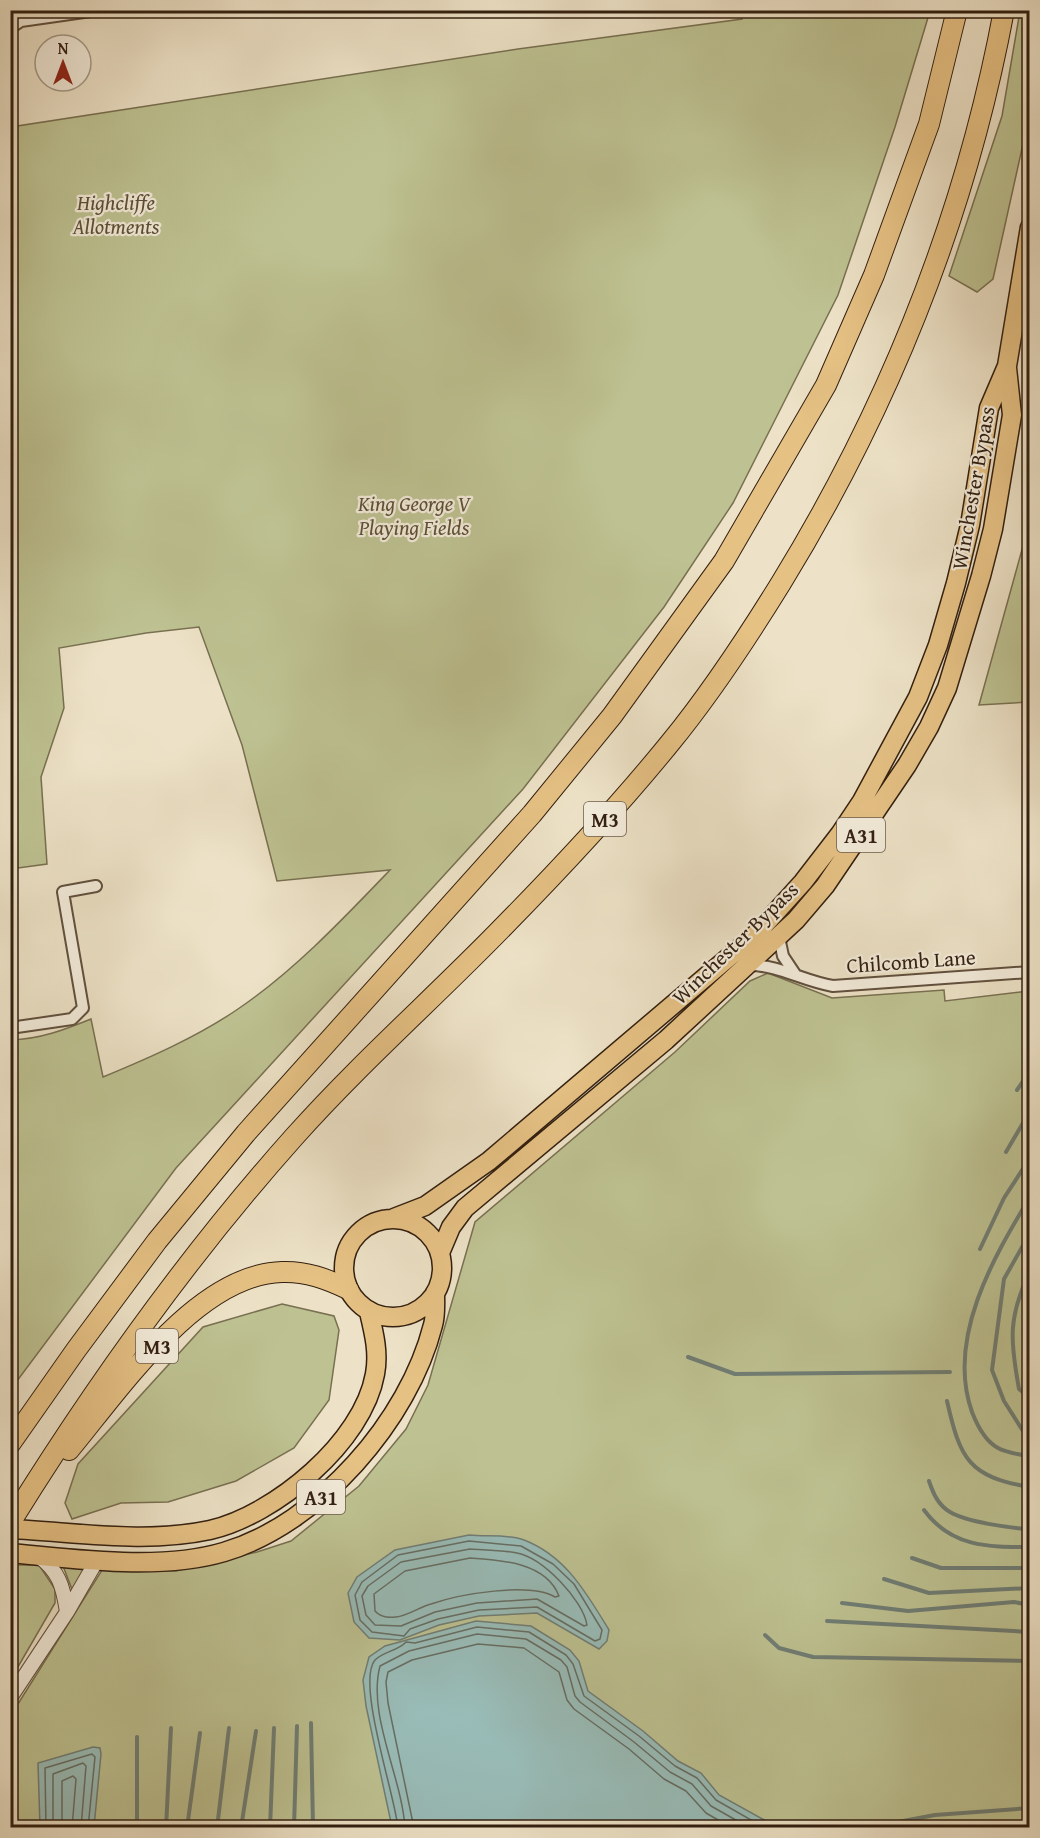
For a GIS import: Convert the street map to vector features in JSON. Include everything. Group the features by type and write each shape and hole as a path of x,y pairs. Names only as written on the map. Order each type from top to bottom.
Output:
{"highway":[{"path":"10,1444 76,1350 164,1233 246,1133 338,1028 532,814 612,717 724,561 826,385 874,275 929,124 957,10"},
{"name":"M3","path":"13,1522 128,1342 232,1209 361,1066 502,929 600,825 673,740 761,615 830,500 872,418 909,334 961,188 987,95 1004,10"},
{"name":"A31","path":"1007,366 1029,227"},
{"name":"Winchester Bypass","path":"440,1253 451,1227 465,1208 666,1040 779,937 825,886 858,840 924,736 947,688 965,636 993,529 1012,415 1007,366"},
{"name":"Winchester Bypass","path":"394,1218 425,1206 489,1161 746,943 802,882 840,834 894,747 918,697 938,645 970,525 989,408 1007,366"},
{"path":"394,1218 414,1223 422,1228 436,1244 440,1253 441,1280 435,1293 426,1305 413,1313 399,1317 369,1312 357,1302 348,1289 343,1273 344,1256 351,1241 362,1229 377,1221 394,1218"},
{"name":"M3","path":"13,1522 161,1342 176,1325 206,1302 228,1288 255,1277 280,1272 299,1272 326,1279 348,1289"},
{"name":"A31","path":"10,1553 97,1560 186,1559 223,1553 254,1542 313,1503 369,1448 407,1387 434,1324 435,1293"},
{"name":"A31","path":"13,1522 142,1537 179,1535 212,1529 244,1518 272,1503 298,1484 323,1461 349,1431 368,1399 375,1375 377,1350 369,1312"}],"street":[{"path":"10,28 20,16 98,10"},
{"path":"10,1028 72,1019 83,1008 63,892 96,886"},
{"path":"779,937 783,956 797,977"},
{"name":"Chilcomb Lane","path":"749,965 777,967 797,977 833,986 863,986 1029,972"},
{"path":"38,1556 52,1566 63,1583 67,1612"},
{"path":"10,1698 67,1612 97,1560"}],"green space":[{"path":"741,11 930,11 895,127 838,295 733,503 664,607 523,789 176,1168 11,1389 11,1040 52,1033 91,1019 103,1077 155,1055 206,1029 259,994 318,943 390,870 277,881 242,745 199,627 146,633 59,648 64,708 41,777 47,864 11,869 11,127 518,49 742,19"},
{"path":"1020,11 1029,11 1029,117 993,279 977,292 949,276 1002,116"},
{"path":"1029,494 1029,702 979,705 1023,546"},
{"path":"768,973 832,998 944,990 945,1001 1029,991 1029,1827 11,1828 11,1715 102,1570 176,1571 257,1552 291,1541 359,1486 406,1429 428,1385 475,1222 675,1052 750,981"},
{"path":"282,1304 334,1316 339,1330 329,1400 294,1448 236,1481 168,1502 121,1503 72,1519 65,1503 78,1464 203,1327"},
{"path":"15,1565 39,1565 55,1589 55,1603 11,1679 11,1573"},
{"path":"63,1566 87,1567 73,1592"}],"water":[{"path":"469,1535 518,1538 539,1547 552,1556 564,1566 584,1590 609,1630 607,1641 599,1649 537,1613 479,1616 439,1625 400,1640 369,1638 354,1622 348,1593 357,1577 395,1550"},
{"path":"476,1621 531,1626 570,1650 579,1661 588,1691 643,1731 678,1761 701,1773 719,1795 777,1827 392,1827 366,1706 363,1680 369,1657 385,1646"},
{"path":"93,1747 100,1748 101,1754 94,1827 40,1827 38,1763"}],"waterway":[{"path":"1017,1090 1030,1071"},
{"path":"1006,1152 1030,1111"},
{"path":"980,1249 1004,1198 1030,1158"},
{"path":"1030,1197 1002,1246 977,1300 969,1328 965,1356 966,1384 972,1412 982,1432 998,1448 1030,1457"},
{"path":"1030,1233 1004,1279 992,1370 1004,1401 1023,1431 1030,1434"},
{"path":"1030,1271 1018,1302 1013,1329 1019,1389 1030,1398"},
{"path":"688,1357 735,1374 950,1372"},
{"path":"947,1401 957,1437 970,1462 993,1477 1030,1487"},
{"path":"929,1481 939,1502 957,1516 989,1524 1030,1529"},
{"path":"924,1510 935,1522 958,1538 985,1545 1030,1547"},
{"path":"912,1558 941,1568 1030,1568"},
{"path":"884,1579 929,1593 1030,1588"},
{"path":"842,1603 908,1611 1014,1602 1030,1605"},
{"path":"827,1621 1030,1632"},
{"path":"765,1635 779,1648 813,1657 1030,1661"},
{"path":"311,1723 313,1828"},
{"path":"294,1828 297,1726"},
{"path":"166,1828 171,1728"},
{"path":"217,1828 229,1728"},
{"path":"270,1828 274,1728"},
{"path":"241,1828 256,1731"},
{"path":"187,1828 200,1733"},
{"path":"137,1737 137,1828"},
{"path":"866,1828 935,1815 1030,1808"}],"park label":[{"name":"Highcliffe Allotments","path":"116,214"},
{"name":"King George V Playing Fields","path":"414,515"}]}
